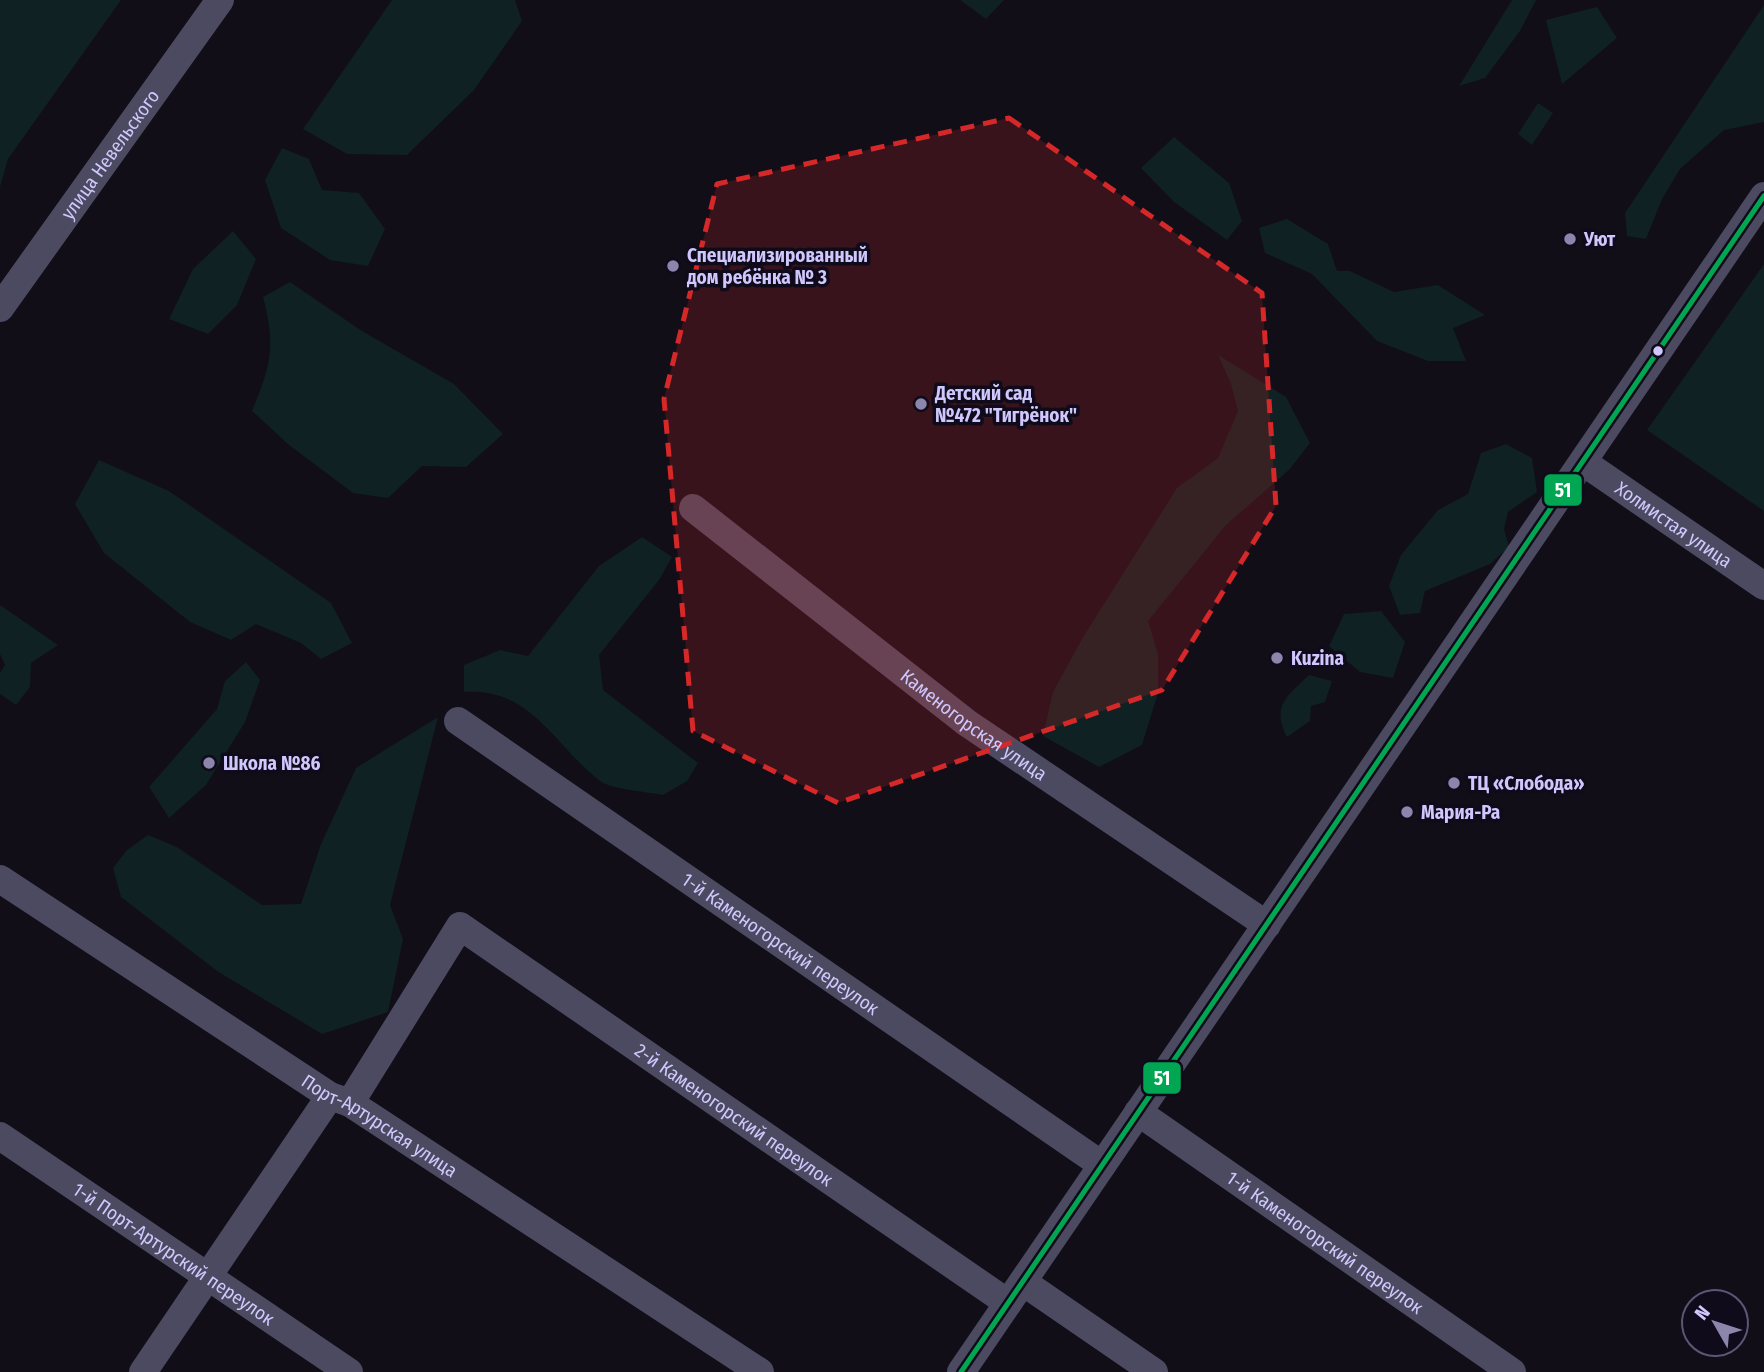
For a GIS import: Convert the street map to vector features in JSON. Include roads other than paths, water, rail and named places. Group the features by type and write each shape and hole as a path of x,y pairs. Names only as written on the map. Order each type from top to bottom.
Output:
{"street":[{"name":"улица Невельского","path":"0,308 220,0"},
{"path":"961,1372 1764,196"},
{"name":"Холмистая улица","path":"1583,462 1764,586"},
{"name":"Каменогорская улица","path":"693,508 967,723 1267,925"},
{"name":"1-й Каменогорский переулок","path":"458,721 1102,1165"},
{"name":"Порт-Артурская улица","path":"0,879 760,1372"},
{"name":"2-й Каменогорский переулок","path":"340,1100 460,926 1016,1292 1154,1372"},
{"path":"143,1372 208,1277 340,1100"},
{"name":"1-й Каменогорский переулок","path":"1138,1112 1512,1372"},
{"name":"1-й Порт-Артурский переулок","path":"0,1136 349,1372"}],"place":[{"name":"Уют","path":"1570,239"},
{"name":"Специализированный дом ребёнка № 3","path":"673,266"},
{"name":"Детский сад №472 \"Тигрёнок\"","path":"921,404"},
{"name":"Kuzina","path":"1277,658"},
{"name":"Школа №86","path":"209,763"},
{"name":"ТЦ «Слобода»","path":"1454,783"},
{"name":"Мария-Ра","path":"1407,812"}]}
